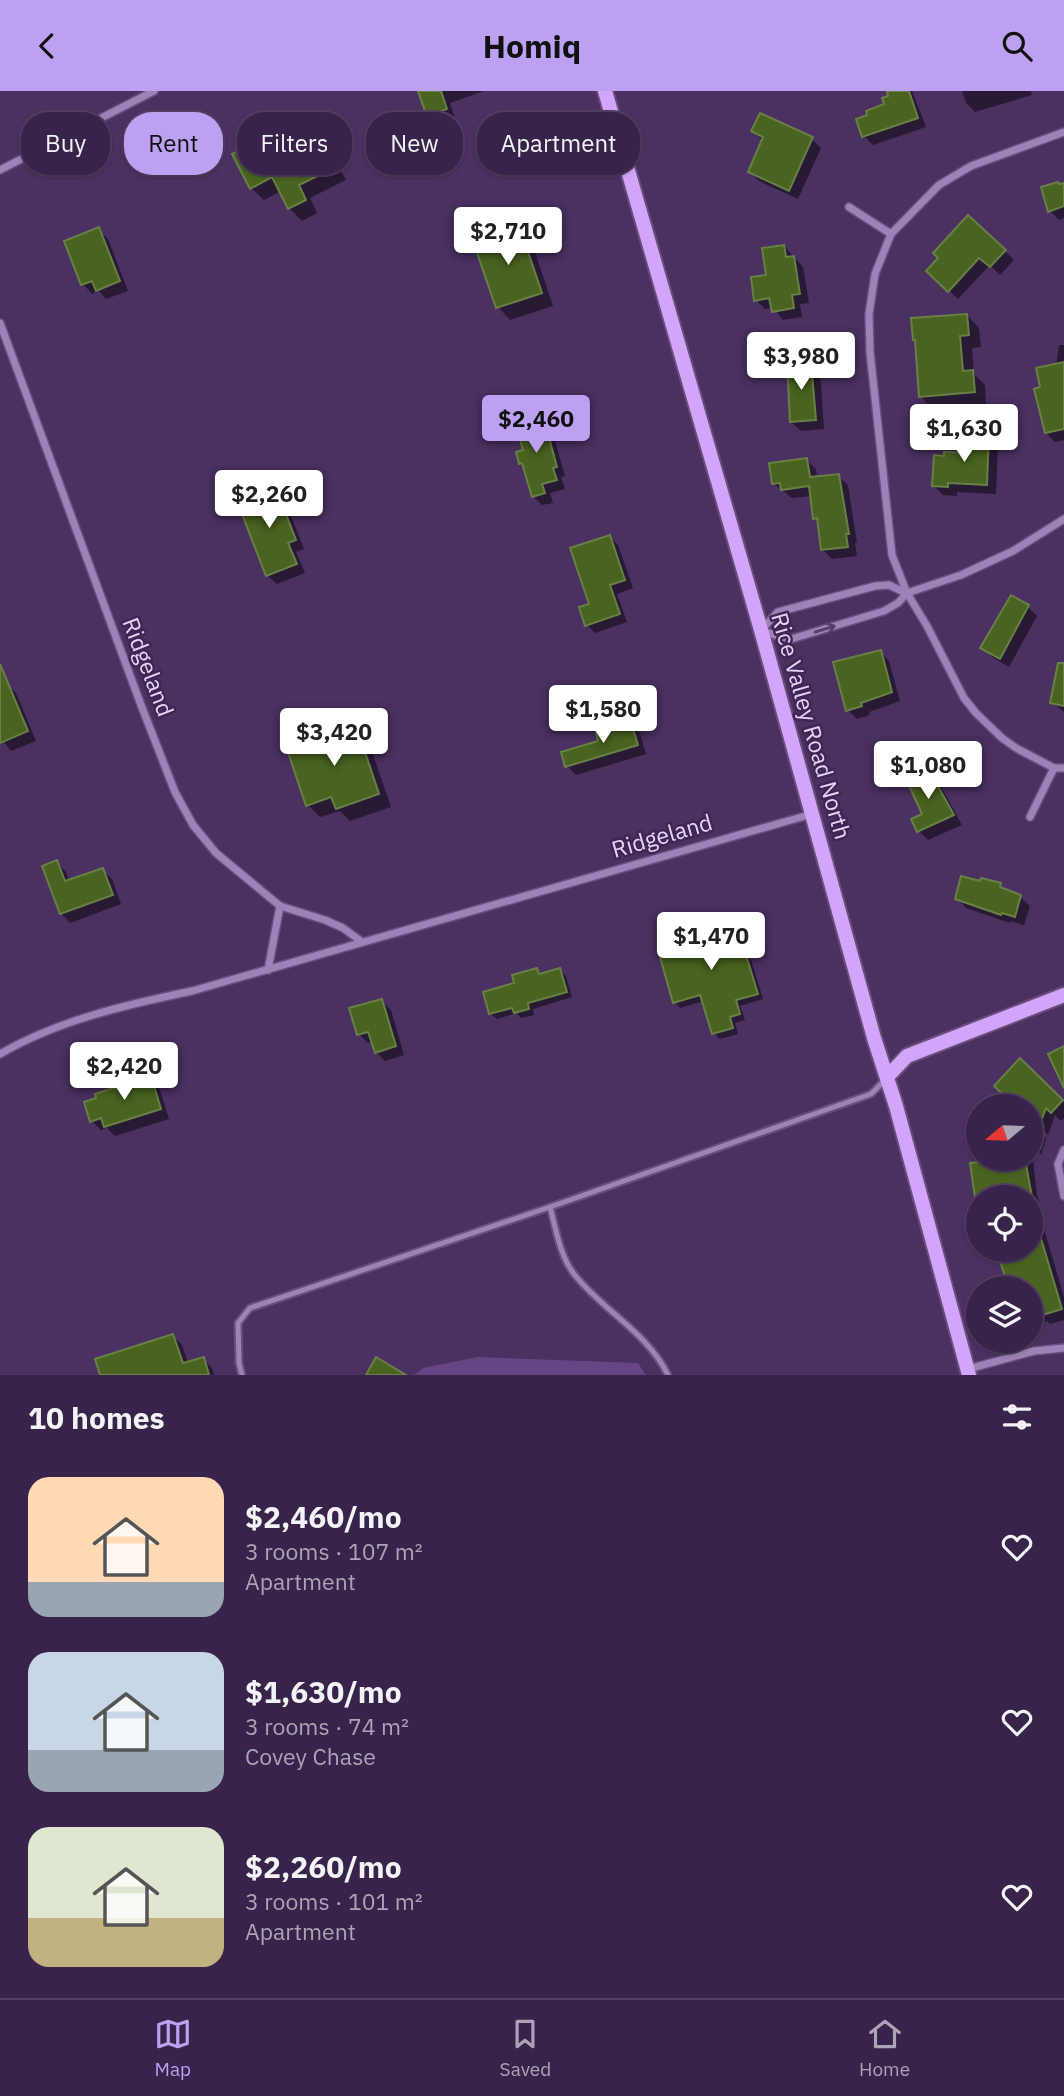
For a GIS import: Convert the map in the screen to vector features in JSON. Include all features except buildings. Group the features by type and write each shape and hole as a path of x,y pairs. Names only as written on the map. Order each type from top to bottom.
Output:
{"street":[{"path":"0,170 154,91"},
{"name":"Rice Valley Road North","path":"605,91 761,630 968,1372"},
{"path":"1064,132 955,174 939,184 891,234 875,275 870,352 892,555 907,593 928,626 964,698 976,713 1002,738 1054,768 1064,768"},
{"path":"849,207 891,234"},
{"name":"Ridgeland","path":"0,323 141,705 175,792 193,825 216,853 280,906 334,924 362,942"},
{"path":"907,593 889,585 875,586 778,612 761,630 788,640 884,611 898,603 907,593 961,575 1013,551 1064,519"},
{"path":"1030,817 1054,768"},
{"name":"Ridgeland","path":"0,1054 61,1024 268,970 812,814"},
{"path":"268,970 280,906"},
{"path":"887,1077 907,1056 1064,995"},
{"path":"1064,1150 1058,1164 1064,1196"},
{"path":"968,1372 1034,1351 1064,1348"}],"lane":[{"path":"242,1375 239,1363 239,1323 250,1308 550,1207 871,1094 887,1077"},
{"path":"550,1207 565,1259 574,1273 640,1338 668,1375"}],"shaded area":[{"path":"478,1357 638,1363 646,1375 414,1375 423,1368"}]}
